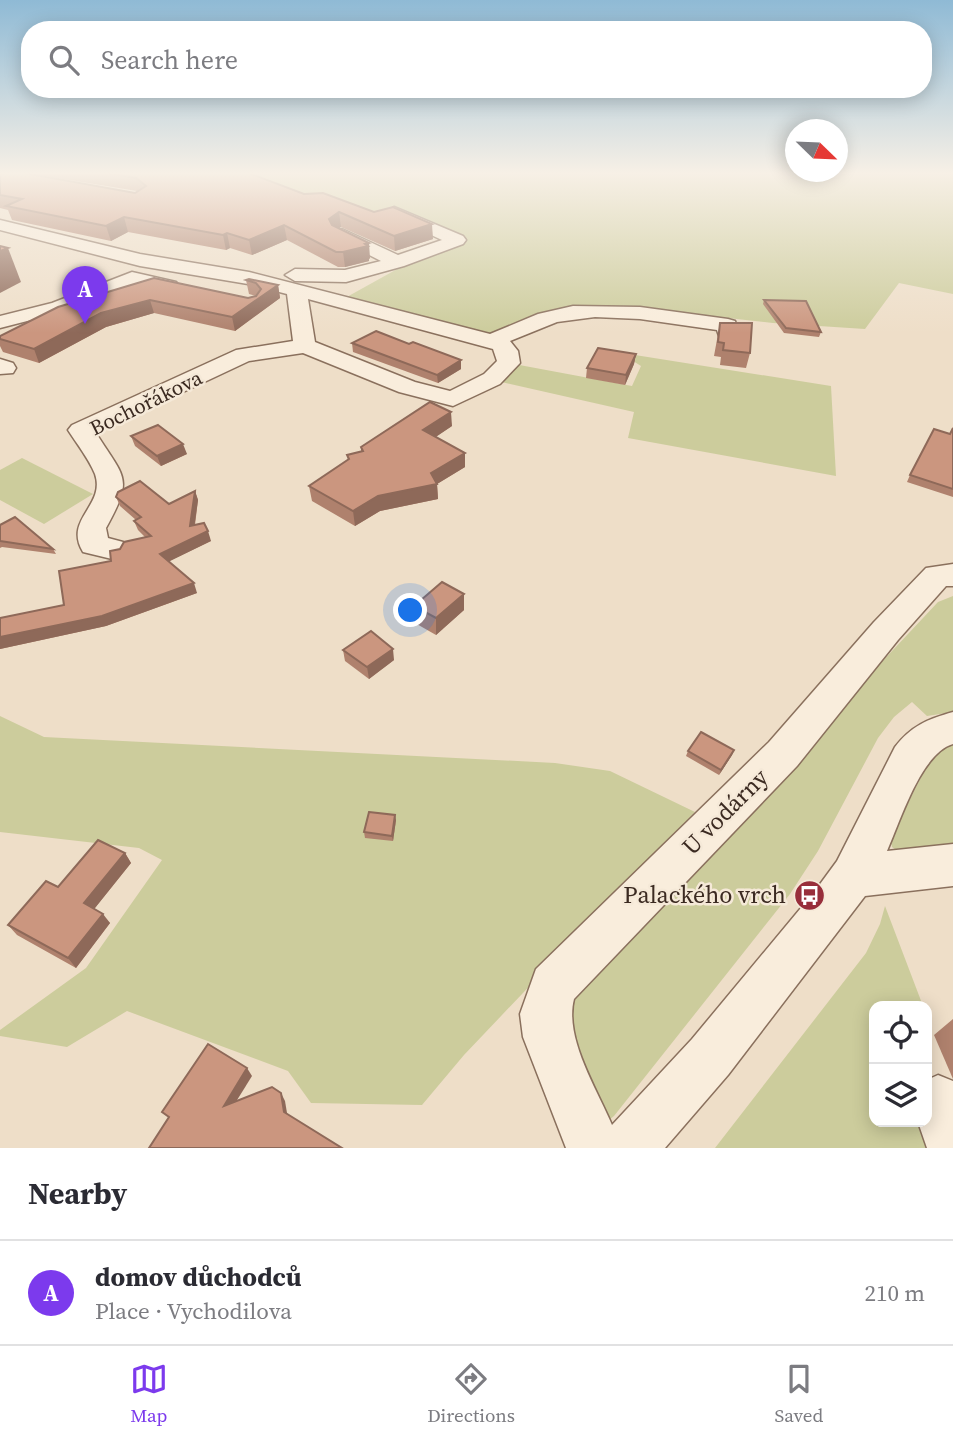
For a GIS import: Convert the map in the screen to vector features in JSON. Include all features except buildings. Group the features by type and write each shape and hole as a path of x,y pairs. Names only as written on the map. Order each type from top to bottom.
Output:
{"street":[{"path":"2,226 140,260 249,278 296,290 493,341 502,344 507,351 509,363 492,379 453,399 407,387 305,346 296,290"},
{"path":"249,278 269,274 339,277 397,262 457,240 425,226"},
{"path":"342,234 397,262"},
{"path":"0,322 60,307 132,278 185,289"},
{"path":"493,341 554,316 571,313 662,317 728,325 727,331"},
{"name":"Bochořákova","path":"112,549 94,545 91,528 110,495 108,475 81,430 244,355 305,346"},
{"name":"U vodárny","path":"594,1148 548,1037 545,1014 553,986 783,754 886,631 937,576 953,575"},
{"path":"628,1148 710,1057 804,944 853,876 909,759 931,733 953,728"},
{"path":"853,876 953,865"}],"green space":[{"path":"432,226 953,226 953,294 899,283 865,329 773,323 637,308 512,325 489,334 345,298 408,263 466,241"},
{"path":"635,355 831,386 836,476 628,438 634,412 497,381 514,364 632,386 641,366 633,361"},
{"path":"22,458 93,494 44,524 0,500 0,470"},
{"path":"953,596 953,712 927,716 912,702 894,717 878,738 818,851 790,894 614,1116 604,1124 554,1002 726,828 938,602"},
{"path":"0,716 44,737 555,763 610,771 695,812 464,1055 422,1105 311,1103 288,1071 127,1011 67,1047 0,1036 0,1030 86,968 162,860 139,848 0,832"},
{"path":"953,740 953,845 896,850 890,839 931,757"},
{"path":"885,906 921,1001 869,1001 869,1127 925,1127 932,1148 715,1148 866,953 880,924"}],"place":[{"name":"domov důchodců","path":"85,324"},
{"name":"Palackého vrch","path":"809,895"}]}
